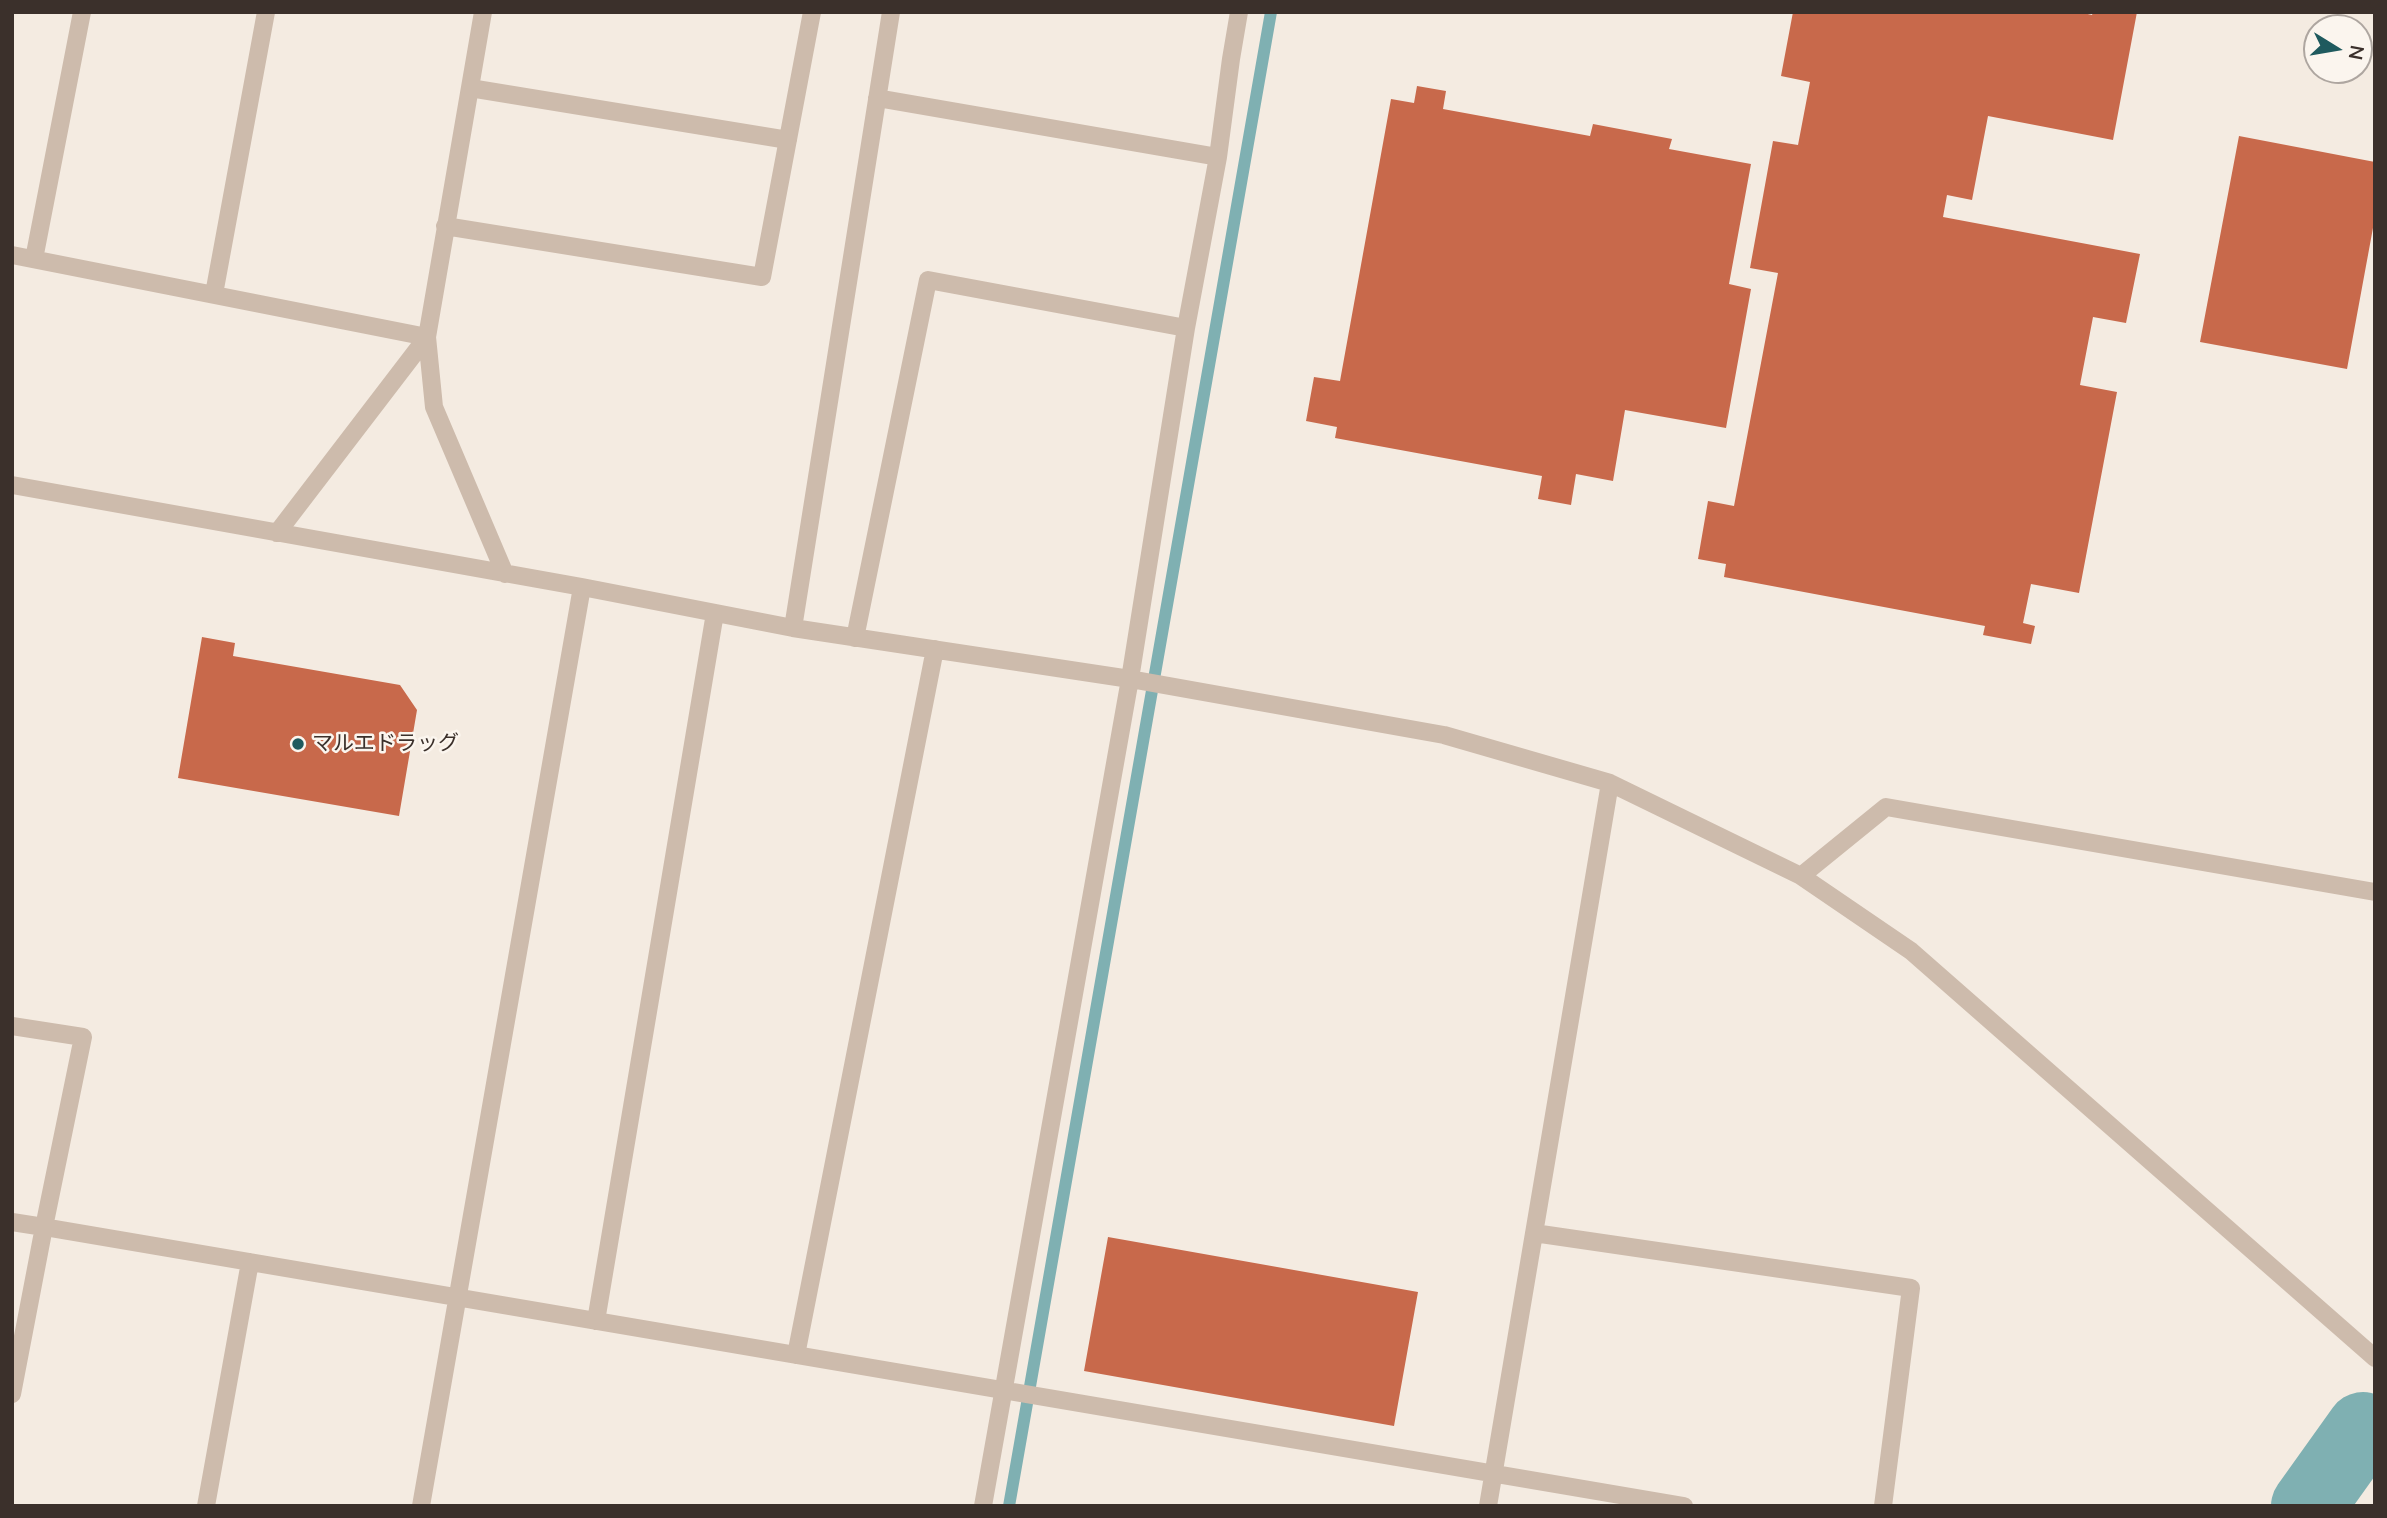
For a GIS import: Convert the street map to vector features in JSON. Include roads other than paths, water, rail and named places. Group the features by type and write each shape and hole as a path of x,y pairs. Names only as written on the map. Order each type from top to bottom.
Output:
{"street":[{"path":"34,259 82,12"},
{"path":"214,294 266,12"},
{"path":"484,12 427,337 434,407 505,574"},
{"path":"445,226 762,277 812,12"},
{"path":"793,628 891,12"},
{"path":"983,1506 1132,679 1186,328 1218,157 1239,12"},
{"path":"470,88 788,141"},
{"path":"877,98 1218,157"},
{"path":"12,255 427,337"},
{"path":"855,638 928,280 1186,328"},
{"path":"277,533 427,337"},
{"path":"12,485 582,587 793,628 1132,679 1444,735 1610,783 1801,876 1911,951 2375,1358"},
{"path":"421,1506 582,587"},
{"path":"596,1321 715,613"},
{"path":"796,1355 935,649"},
{"path":"1488,1506 1610,783"},
{"path":"1801,876 1886,807 2375,892"},
{"path":"12,1026 83,1037 12,1394"},
{"path":"12,1222 1684,1506"},
{"path":"1534,1233 1911,1289 1883,1506"},
{"path":"206,1506 250,1262"}],"waterway":[{"path":"1009,1506 1271,12"},
{"path":"2308,1506 2363,1429"}],"place":[{"name":"マルエドラッグ","path":"298,744"}]}
